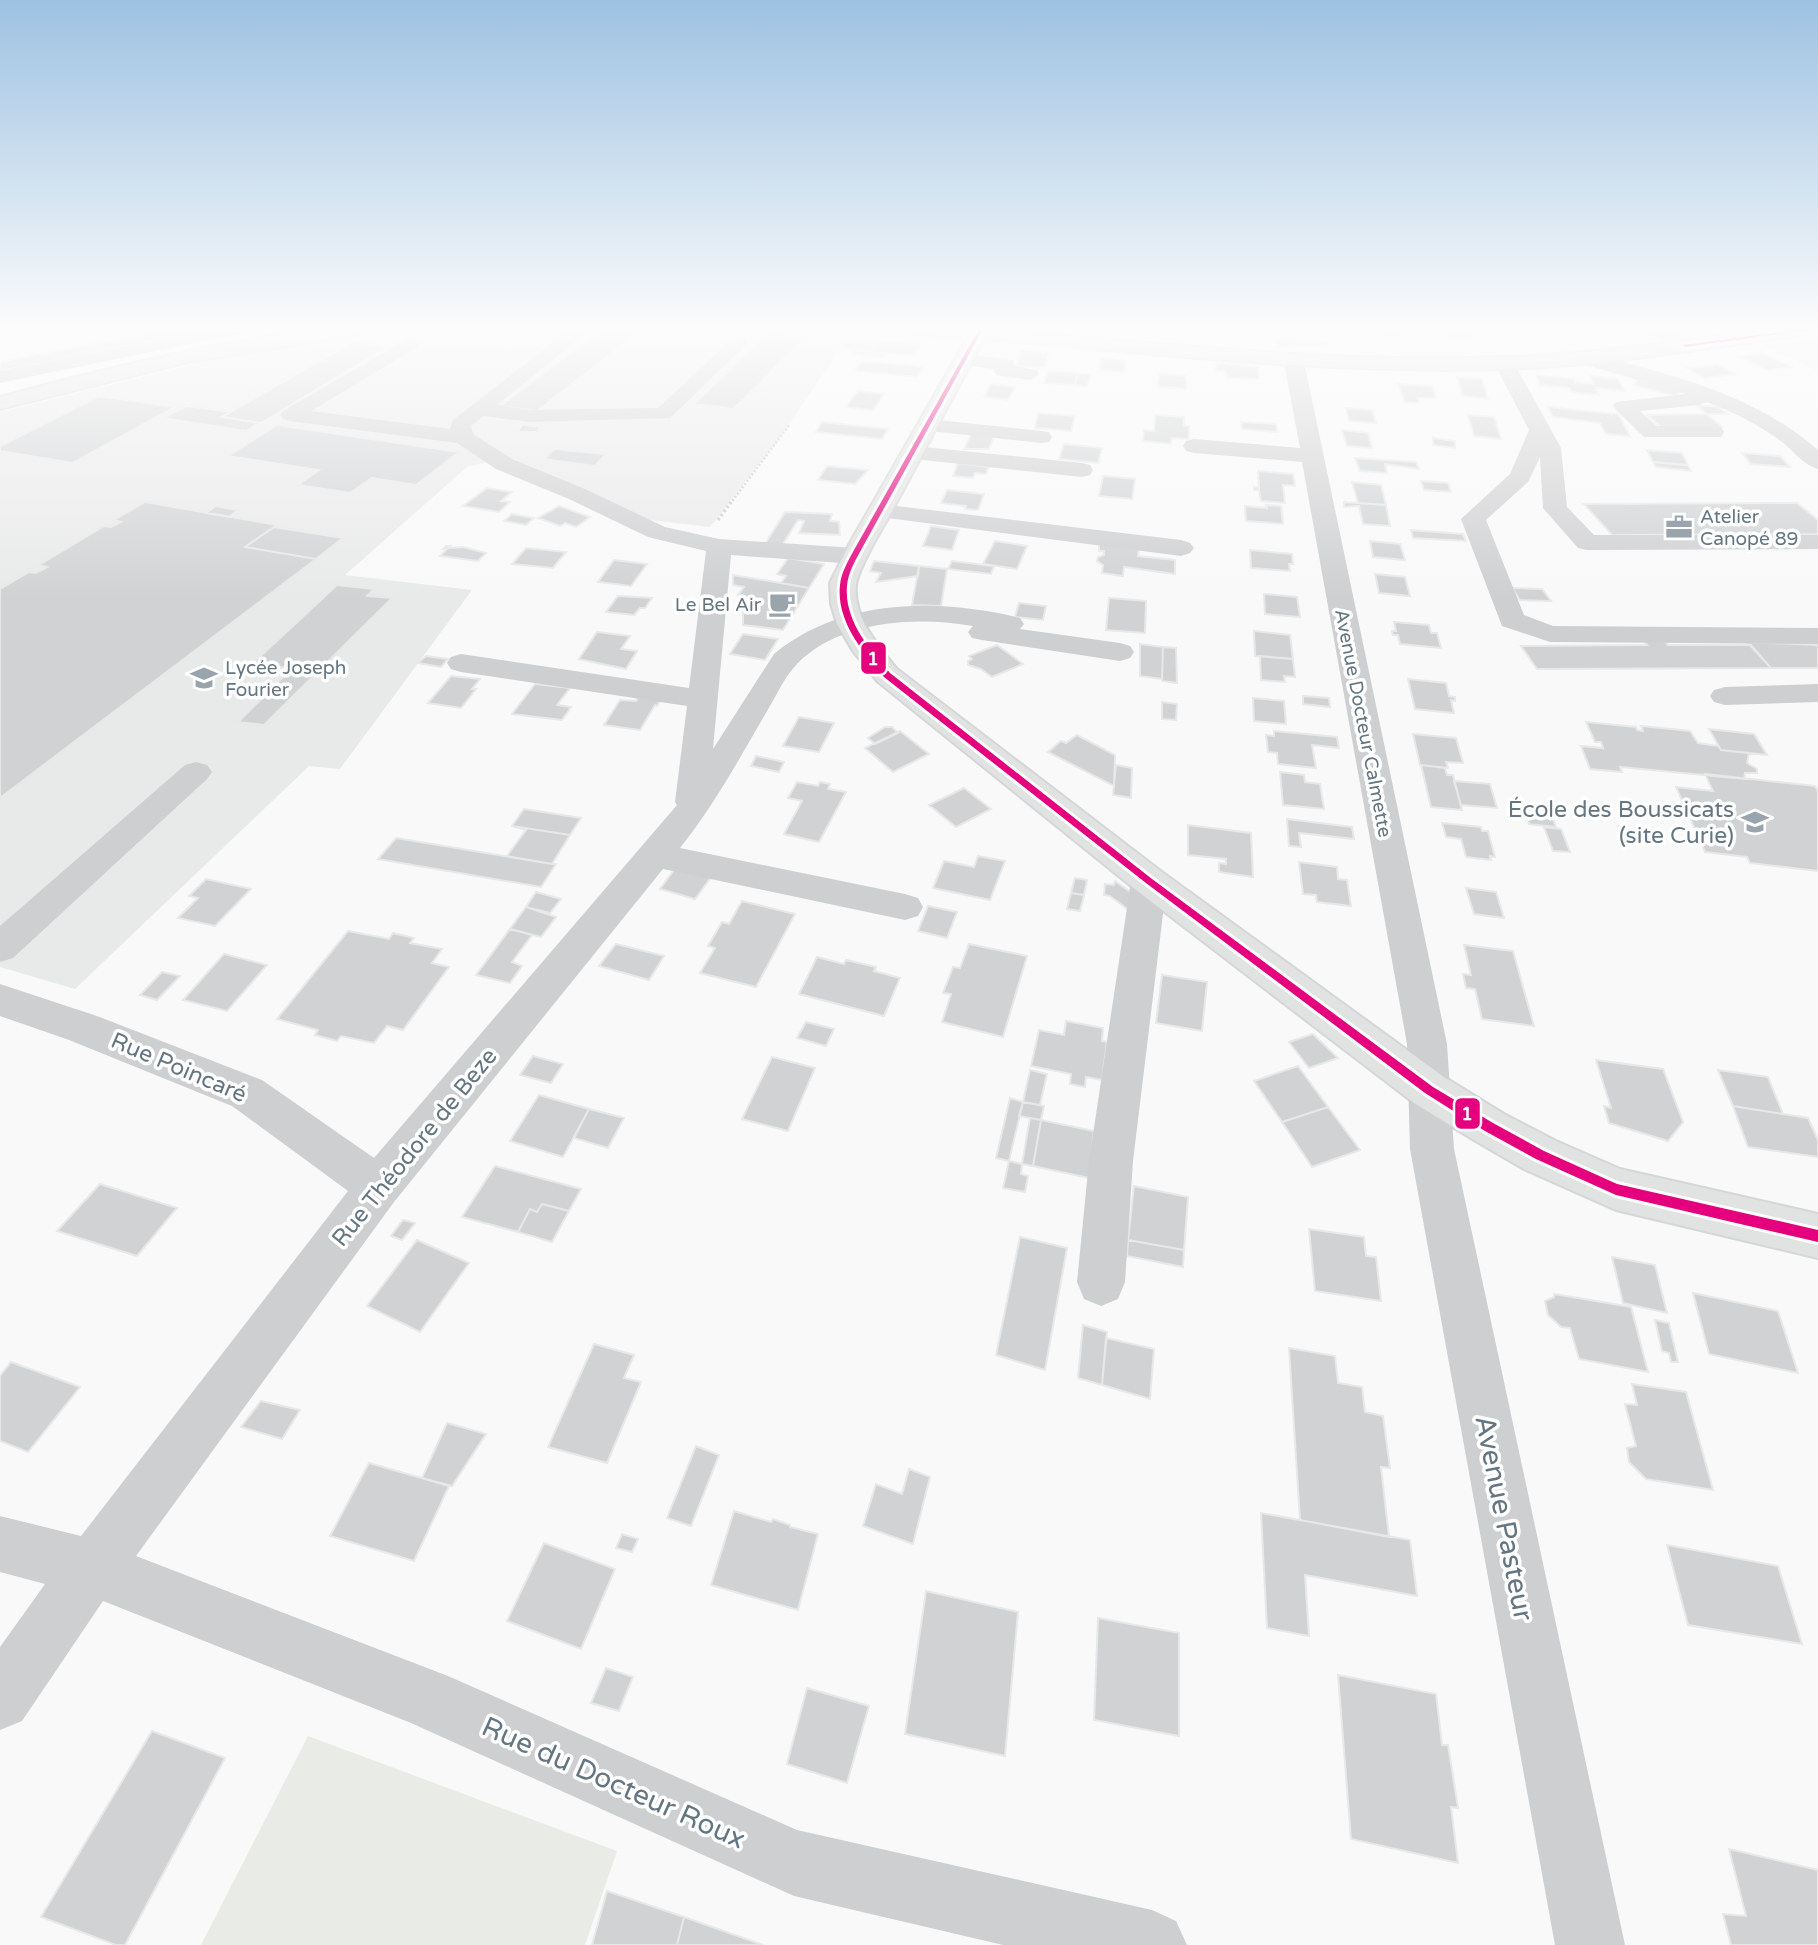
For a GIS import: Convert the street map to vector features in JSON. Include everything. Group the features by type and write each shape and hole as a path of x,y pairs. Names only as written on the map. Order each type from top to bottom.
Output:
{"main road":[{"path":"932,418 855,556 843,583 844,604 856,634 887,675 1149,881 1429,1090 1540,1155 1616,1189 1818,1236"}],"street":[{"path":"311,418 463,438 504,464 577,494 657,532 710,545 855,556"},
{"path":"463,438 460,424 468,418"},
{"name":"Avenue Docteur Calmette","path":"1305,418 1427,1044 1429,1090"},
{"path":"1533,418 1550,448 1555,508 1587,543 1818,542"},
{"path":"1636,418 1652,432 1713,432"},
{"path":"1760,418 1781,428 1818,461"},
{"path":"928,425 1041,437"},
{"path":"1781,428 1818,430"},
{"path":"1540,430 1520,477 1473,519 1512,620 1550,634 1818,636"},
{"path":"1195,446 1312,456"},
{"path":"913,453 1082,470"},
{"path":"880,511 1181,548"},
{"path":"691,811 703,699 710,545"},
{"path":"856,634 920,613 1010,624"},
{"path":"856,634 933,628 964,629 1119,652"},
{"name":"Rue Théodore de Beze","path":"0,1699 92,1568 378,1187 691,811 785,660 799,646 825,633 856,634"},
{"path":"461,663 703,699"},
{"path":"1725,696 1818,694"},
{"path":"0,948 196,772"},
{"path":"655,855 905,907"},
{"path":"1101,1282 1111,1160 1149,881"},
{"name":"Rue Poincaré","path":"0,1000 83,1028 247,1093 378,1187"},
{"name":"Avenue Pasteur","path":"1429,1090 1432,1149 1590,1945"},
{"name":"Rue du Docteur Roux","path":"0,1544 92,1568 426,1698 794,1863 1152,1945"}],"path":[{"path":"710,545 790,424"}],"shaded area":[{"name":"Lycée Joseph Fourier","path":"0,418 793,418 710,527 650,520 503,458 467,467 345,575 472,590 340,769 309,766 75,989 0,967"},
{"path":"308,1736 617,1851 585,1945 201,1945"}],"building":[{"path":"56,418 155,418 73,463 0,451 0,446"},
{"path":"163,418 227,418 259,423 246,431"},
{"path":"227,418 270,418 261,423"},
{"path":"1037,418 1075,418 1071,431 1035,428"},
{"path":"1155,418 1184,418 1184,426 1189,426 1189,439 1172,438 1171,444 1143,441 1144,430 1154,431"},
{"path":"1348,418 1374,418 1376,423 1349,421"},
{"path":"1469,418 1494,418 1501,439 1474,436"},
{"path":"1559,418 1620,418 1630,436 1606,434 1600,423"},
{"path":"1650,418 1711,418 1722,427 1661,427"},
{"path":"822,422 888,429 882,439 816,432"},
{"path":"1241,422 1276,424 1277,432 1242,429"},
{"path":"522,424 540,426 537,432 518,432"},
{"path":"277,425 459,452 416,485 372,478 350,493 298,485 319,470 228,456"},
{"path":"1342,430 1368,433 1372,448 1347,446"},
{"path":"971,434 994,436 989,449 964,449"},
{"path":"1433,438 1455,441 1455,448 1433,445"},
{"path":"1064,444 1102,448 1098,463 1059,459"},
{"path":"554,449 606,454 595,466 544,459"},
{"path":"1647,450 1682,453 1688,465 1653,462"},
{"path":"1742,453 1780,456 1790,467 1751,464"},
{"path":"1355,458 1416,462 1419,469 1385,464 1387,473 1360,471"},
{"path":"1653,462 1688,465 1691,471 1656,467"},
{"path":"958,463 989,467 986,474 975,473 973,478 953,476"},
{"path":"827,466 868,470 855,484 818,480"},
{"path":"1258,471 1293,474 1295,486 1283,485 1285,503 1261,501 1259,490 1254,490 1254,487 1259,488"},
{"path":"1103,476 1135,479 1132,499 1099,496"},
{"path":"1421,481 1448,483 1451,492 1424,490"},
{"path":"1352,482 1381,485 1386,505 1358,503"},
{"path":"487,488 512,492 501,501 510,502 499,512 463,506"},
{"path":"947,490 984,494 978,510 965,509 966,506 941,503"},
{"path":"145,502 277,525 245,547 316,559 0,798 0,589 29,572 36,573 47,567 39,565 104,526 111,527 121,522 114,520"},
{"path":"1344,502 1386,505 1390,526 1363,524 1359,506 1344,507"},
{"path":"1797,503 1818,520 1818,534 1612,535 1584,504"},
{"path":"1266,505 1281,506 1283,524 1246,521 1245,506 1267,508"},
{"path":"216,506 238,510 229,517 206,513"},
{"path":"559,506 590,517 576,527 565,523 560,526 538,518"},
{"path":"785,512 832,514 830,521 839,522 840,535 799,533 804,521 798,520 783,544 765,544"},
{"path":"512,514 534,518 526,525 504,521"},
{"path":"931,526 959,530 952,550 923,546"},
{"path":"274,527 343,538 316,559 245,547"},
{"path":"1411,530 1463,534 1466,541 1413,538"},
{"path":"995,541 1027,546 1017,569 983,564"},
{"path":"1370,541 1400,544 1405,560 1373,557"},
{"path":"1099,543 1139,547 1138,556 1175,560 1175,574 1124,567 1123,576 1102,573 1103,565 1097,561 1098,557 1104,555 1104,551 1099,551"},
{"path":"446,546 486,553 478,561 440,556 447,549 443,549"},
{"path":"526,548 566,552 553,568 512,564"},
{"path":"1250,550 1292,554 1293,564 1289,564 1290,571 1251,568"},
{"path":"788,558 824,564 809,588 781,583 786,576 777,574"},
{"path":"614,560 647,564 631,586 598,582"},
{"path":"874,561 919,566 918,576 876,582 881,573 870,571"},
{"path":"952,561 994,566 991,574 948,569"},
{"path":"919,566 947,569 941,606 912,605"},
{"path":"1375,574 1405,577 1410,596 1379,593"},
{"path":"733,575 809,588 783,630 743,625 743,602 747,597 738,595 744,587 733,585"},
{"path":"337,585 374,589 367,596 392,598 264,725 238,722 292,668 252,664"},
{"path":"1512,588 1542,589 1551,601 1520,600"},
{"path":"1264,594 1297,597 1300,617 1265,614"},
{"path":"618,596 652,598 645,608 640,608 634,615 606,612"},
{"path":"1109,598 1146,601 1145,633 1106,630"},
{"path":"1019,603 1046,606 1043,620 1015,617"},
{"path":"1394,622 1429,625 1431,633 1437,633 1441,648 1400,644 1398,635 1393,635 1392,631 1396,631"},
{"path":"1254,631 1290,635 1293,659 1255,656"},
{"path":"597,632 630,636 621,649 637,651 626,669 579,659"},
{"path":"743,634 778,639 765,660 730,654"},
{"path":"1641,638 1662,638 1668,645 1751,645 1771,668 1537,669 1521,646 1647,645"},
{"path":"1747,642 1818,645 1818,668 1771,668"},
{"path":"1140,644 1163,647 1162,679 1140,676"},
{"path":"997,645 1023,664 992,677 981,669 968,665 968,661 972,659 969,656"},
{"path":"1163,647 1176,648 1177,683 1162,681"},
{"path":"426,656 448,659 441,667 418,663"},
{"path":"1260,656 1293,659 1295,677 1284,676 1285,682 1261,680"},
{"path":"451,676 480,679 472,689 476,689 461,708 428,703"},
{"path":"1408,679 1446,683 1449,696 1455,697 1455,701 1451,700 1454,713 1415,709"},
{"path":"535,684 570,688 557,705 571,707 562,720 512,714"},
{"path":"640,695 662,698 640,730 604,725 620,700 636,701"},
{"path":"1303,696 1329,698 1330,707 1303,704"},
{"path":"1253,698 1284,701 1286,724 1254,721"},
{"path":"1162,702 1177,704 1176,720 1162,719"},
{"path":"799,717 834,723 819,752 783,746"},
{"path":"1586,722 1636,727 1637,730 1643,731 1641,726 1690,731 1698,743 1718,746 1721,750 1749,753 1747,763 1757,769 1757,773 1745,773 1744,779 1620,767 1622,772 1590,769 1581,746 1603,748 1601,742 1595,742"},
{"path":"885,727 892,727 898,733 875,744 868,738"},
{"path":"1709,729 1754,734 1767,755 1721,750"},
{"path":"900,731 929,754 893,772 865,748"},
{"path":"1274,731 1337,737 1339,748 1312,745 1316,768 1278,764 1277,753 1268,752 1266,735 1274,736"},
{"path":"1413,734 1456,738 1463,763 1446,762 1448,768 1420,765"},
{"path":"1077,735 1115,755 1114,786 1048,752 1061,741 1066,743"},
{"path":"756,756 784,762 779,772 751,766"},
{"path":"1116,765 1132,768 1131,798 1113,795"},
{"path":"1421,765 1445,768 1447,775 1453,775 1462,810 1431,807"},
{"path":"1280,772 1304,775 1305,782 1320,784 1324,809 1283,805"},
{"name":"École des Boussicats (site Curie)","path":"1705,774 1815,786 1818,791 1818,871 1750,863 1747,857 1705,852 1676,787 1713,791"},
{"path":"1454,781 1490,784 1497,808 1461,805"},
{"path":"797,782 818,786 820,782 830,784 828,789 846,792 819,842 784,834 802,801 788,798"},
{"path":"964,788 991,809 956,827 929,805"},
{"path":"524,809 581,818 570,835 512,826"},
{"path":"1526,813 1552,816 1556,827 1529,824"},
{"path":"1287,819 1352,827 1354,839 1299,833 1301,847 1289,846"},
{"path":"1442,823 1481,827 1482,831 1488,831 1495,857 1490,856 1491,860 1466,857 1461,839 1446,837"},
{"path":"1188,825 1251,833 1253,877 1219,872 1219,863 1226,864 1226,859 1188,855"},
{"path":"512,826 570,835 552,864 507,856 526,830"},
{"path":"1544,827 1561,829 1570,852 1553,851"},
{"path":"396,838 556,864 541,887 378,859"},
{"path":"978,856 1005,861 990,900 933,888 944,861 974,867"},
{"path":"1299,862 1337,867 1338,879 1347,880 1351,906 1317,902 1316,895 1303,894"},
{"path":"677,866 712,876 695,899 660,889"},
{"path":"1075,878 1087,880 1084,895 1071,893"},
{"path":"206,879 251,889 215,926 178,918 198,898 189,896"},
{"path":"1115,881 1133,894 1130,911 1110,896 1104,895 1105,884 1114,885"},
{"path":"1466,888 1496,892 1504,918 1474,914"},
{"path":"536,892 561,899 550,913 526,907"},
{"path":"1071,893 1084,895 1080,911 1067,909"},
{"path":"742,901 795,914 756,987 700,973 715,948 708,946 722,922 729,924"},
{"path":"928,906 957,912 947,938 918,931"},
{"path":"526,907 556,917 541,937 510,929"},
{"path":"510,929 532,935 512,962 522,966 510,983 476,975"},
{"path":"348,931 389,939 393,933 414,938 410,943 442,949 432,963 449,967 403,1030 387,1026 374,1043 341,1036 337,1041 315,1035 318,1030 277,1019"},
{"path":"616,944 664,956 649,980 599,966"},
{"path":"969,944 1027,956 1003,1037 942,1022 951,994 943,993 953,967 960,968"},
{"path":"1464,945 1513,951 1534,1026 1482,1019 1475,989 1466,988 1463,974 1471,975"},
{"path":"224,954 267,965 227,1011 183,1000"},
{"path":"817,957 844,964 846,960 876,967 874,971 900,978 884,1016 799,994"},
{"path":"162,972 180,976 157,1000 140,995"},
{"path":"1162,975 1207,982 1202,1031 1156,1023"},
{"path":"1066,1021 1103,1028 1102,1041 1107,1042 1102,1080 1086,1077 1085,1087 1070,1084 1071,1074 1031,1066 1039,1030 1064,1035"},
{"path":"806,1022 834,1029 826,1046 797,1038"},
{"path":"1313,1034 1338,1058 1309,1068 1289,1042"},
{"path":"533,1056 563,1064 551,1083 520,1075"},
{"path":"772,1057 815,1068 788,1131 742,1119"},
{"path":"1596,1060 1663,1069 1683,1122 1668,1141 1609,1123 1604,1106 1611,1108"},
{"path":"1298,1066 1328,1107 1282,1122 1254,1081"},
{"path":"1030,1070 1047,1074 1040,1105 1023,1102"},
{"path":"1718,1070 1768,1077 1783,1114 1733,1106"},
{"path":"539,1095 589,1109 563,1157 510,1141"},
{"path":"1010,1098 1023,1102 1009,1161 996,1158"},
{"path":"1023,1102 1044,1106 1041,1120 1019,1116"},
{"path":"1733,1106 1808,1118 1818,1140 1818,1157 1748,1147"},
{"path":"1328,1107 1360,1150 1312,1167 1282,1122"},
{"path":"589,1109 624,1118 608,1148 574,1138"},
{"path":"1030,1118 1041,1120 1033,1166 1022,1164"},
{"path":"1041,1120 1094,1131 1089,1178 1033,1166"},
{"path":"1009,1161 1022,1164 1021,1174 1028,1176 1025,1192 1003,1188"},
{"path":"495,1166 581,1189 569,1211 542,1204 537,1212 530,1209 518,1232 462,1217"},
{"path":"100,1184 177,1208 137,1256 57,1231"},
{"path":"1134,1186 1188,1197 1184,1250 1128,1240"},
{"path":"542,1204 569,1211 552,1242 518,1232 530,1209 537,1212"},
{"path":"403,1220 415,1223 402,1240 391,1236"},
{"path":"1309,1229 1364,1237 1366,1256 1376,1257 1381,1301 1315,1291"},
{"path":"1020,1237 1067,1248 1045,1370 996,1355"},
{"path":"417,1240 469,1263 420,1332 367,1306"},
{"path":"1128,1240 1184,1250 1183,1267 1127,1256"},
{"path":"1612,1257 1655,1265 1667,1313 1623,1303"},
{"path":"1693,1293 1778,1311 1798,1373 1709,1354"},
{"path":"1554,1294 1631,1307 1648,1372 1579,1359 1570,1328 1561,1327 1548,1315 1545,1301 1554,1297"},
{"path":"1655,1320 1669,1323 1678,1362 1671,1362 1669,1353 1662,1351"},
{"path":"1083,1325 1107,1332 1102,1385 1078,1378"},
{"path":"1106,1338 1154,1349 1150,1399 1102,1385"},
{"path":"594,1344 634,1355 624,1378 641,1382 607,1463 548,1447"},
{"path":"1289,1348 1335,1356 1338,1383 1362,1387 1365,1412 1383,1416 1390,1468 1381,1467 1389,1537 1300,1520"},
{"path":"11,1362 80,1387 28,1452 0,1441 0,1376"},
{"path":"1632,1384 1686,1392 1713,1490 1646,1479 1629,1462 1627,1448 1636,1446 1625,1404 1637,1405"},
{"path":"261,1401 300,1410 282,1439 241,1427"},
{"path":"447,1423 486,1434 452,1486 422,1478"},
{"path":"696,1446 719,1455 691,1526 667,1518"},
{"path":"369,1463 449,1486 414,1561 330,1536"},
{"path":"909,1469 930,1477 913,1544 863,1526 876,1484 902,1494"},
{"path":"734,1511 771,1522 773,1519 790,1527 818,1534 798,1610 711,1585"},
{"path":"1261,1513 1410,1540 1417,1596 1305,1575 1309,1636 1267,1628"},
{"path":"622,1534 638,1539 632,1552 616,1548"},
{"path":"544,1543 615,1569 581,1649 507,1621"},
{"path":"1667,1545 1778,1566 1802,1644 1688,1625"},
{"path":"926,1591 1018,1612 1005,1756 905,1734"},
{"path":"1098,1618 1179,1633 1179,1736 1094,1720"},
{"path":"606,1668 633,1677 619,1711 591,1703"},
{"path":"1338,1675 1436,1694 1442,1745 1448,1745 1458,1808 1451,1807 1458,1863 1351,1839"},
{"path":"807,1688 869,1706 847,1783 787,1764"},
{"path":"152,1731 225,1758 125,1945 116,1945 41,1917"},
{"path":"1729,1849 1818,1870 1818,1945 1731,1945 1723,1914 1746,1916"},
{"path":"607,1891 684,1917 677,1945 592,1945"},
{"path":"684,1917 763,1945 677,1945"}],"transit line":[{"name":"1","path":"932,418 844,579 843,599 851,623 863,645 887,675 1149,881 1429,1090 1489,1127 1540,1155 1616,1189 1818,1236"}],"place":[{"name":"Atelier Canopé 89","path":"1679,527"},
{"name":"Le Bel Air","path":"782,604"},
{"name":"Lycée Joseph Fourier","path":"204,678"},
{"name":"École des Boussicats (site Curie)","path":"1755,822"}]}
